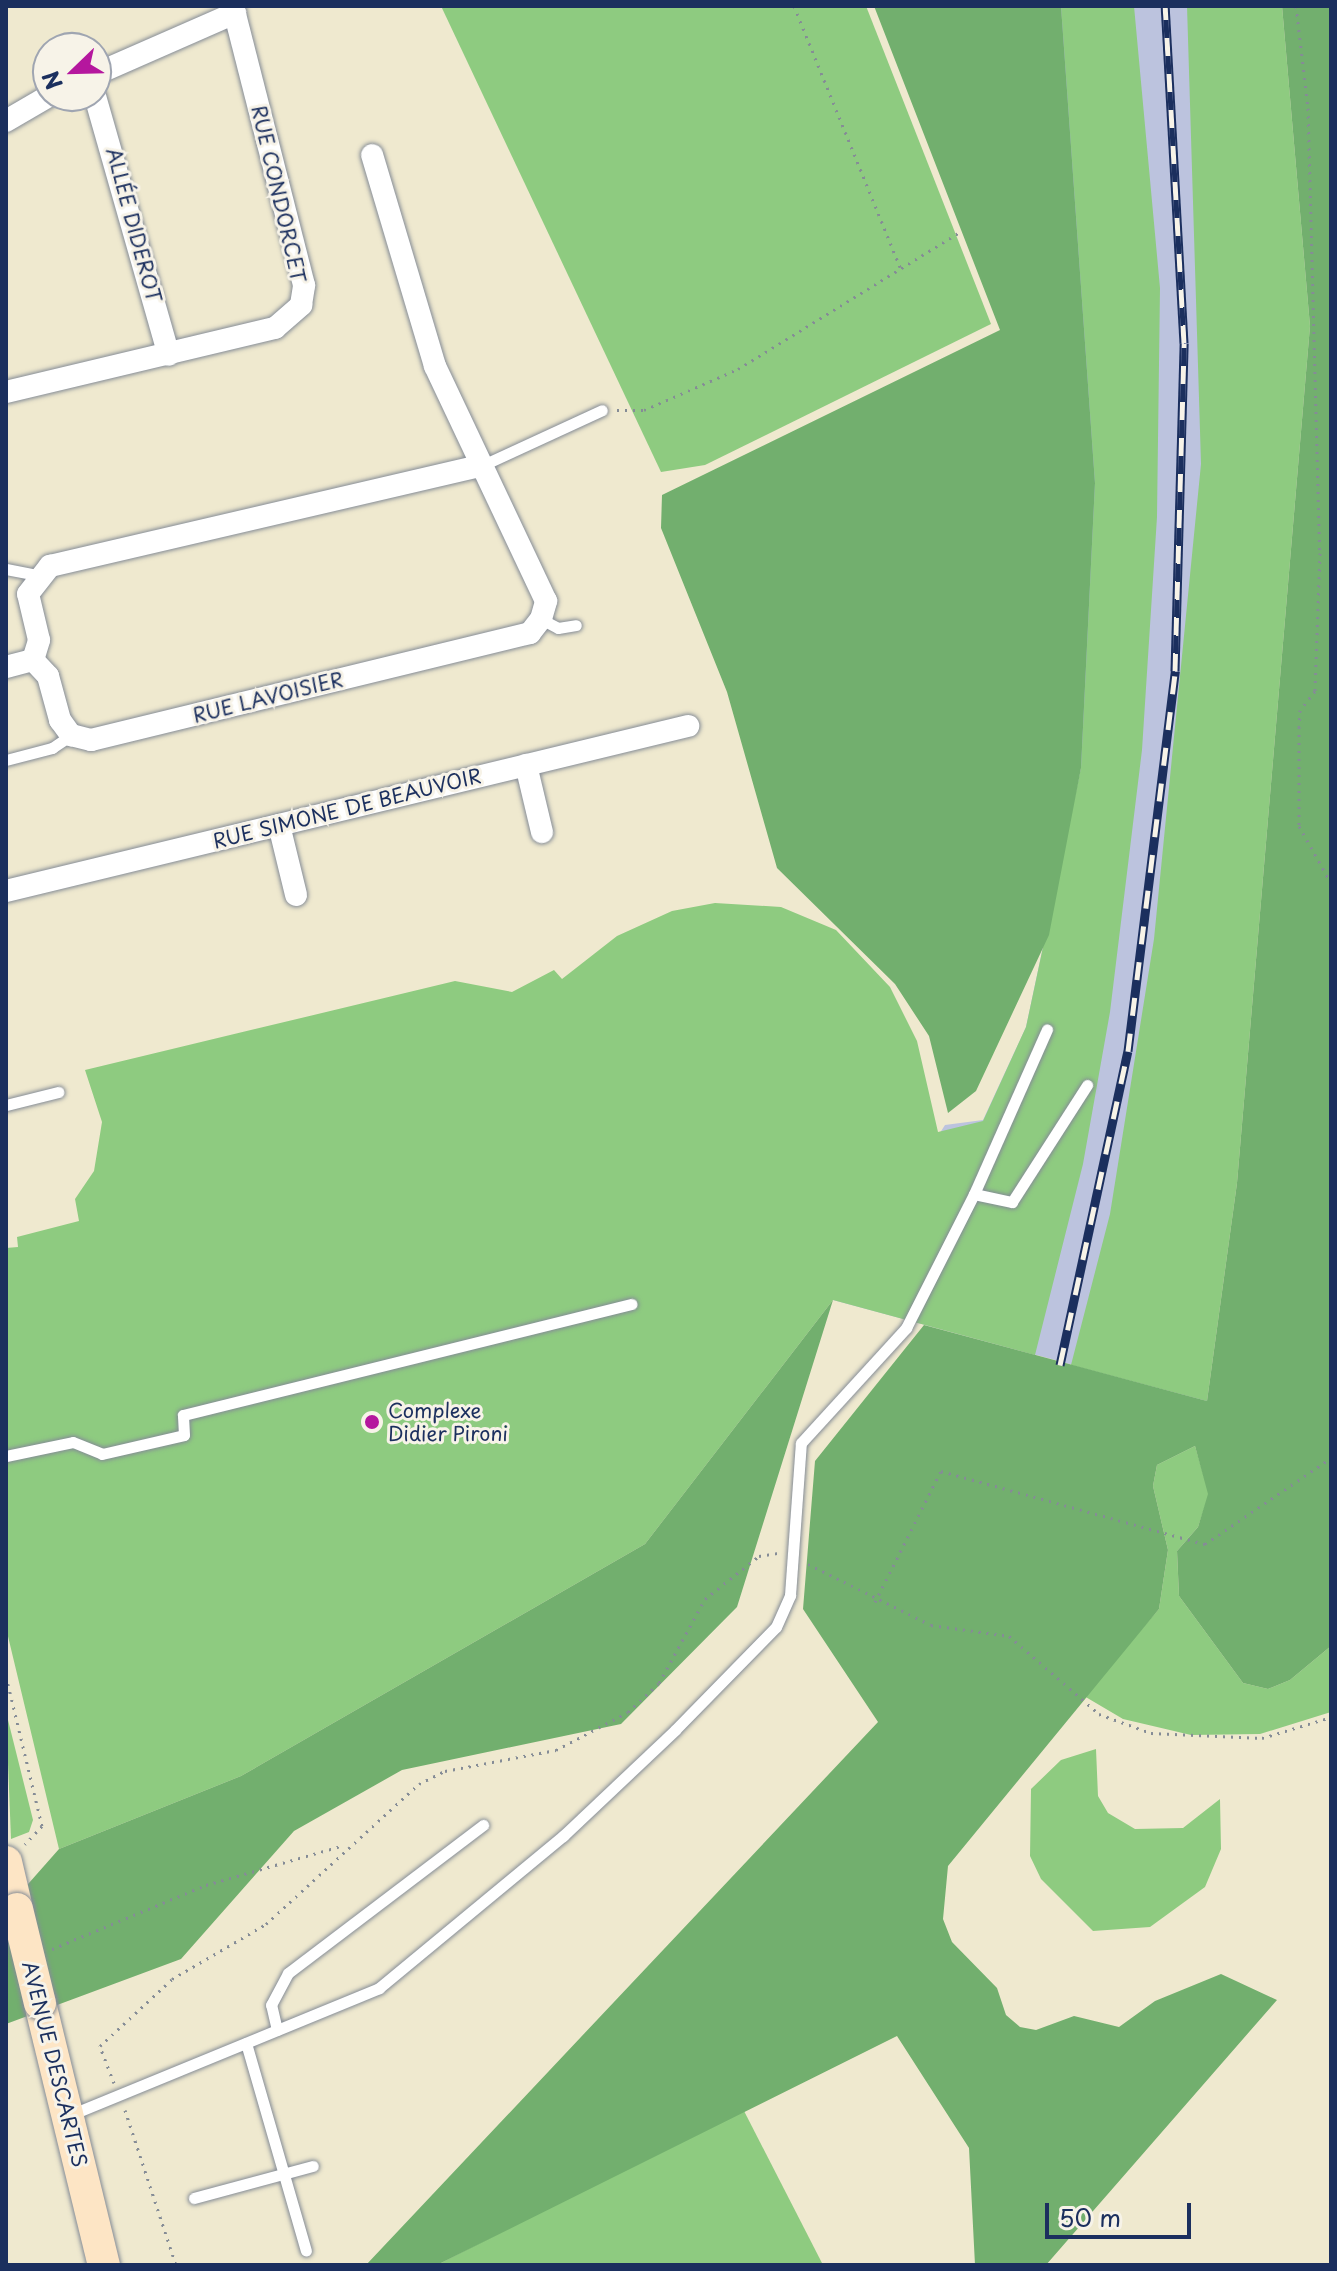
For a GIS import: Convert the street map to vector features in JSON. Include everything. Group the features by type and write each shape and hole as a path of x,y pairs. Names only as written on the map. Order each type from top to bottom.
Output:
{"main road":[{"name":"AVENUE DESCARTES","path":"12,1855 17,1909 104,2265"}],"street":[{"name":"RUE CONDORCET","path":"6,392 275,328 301,305 304,285 234,10 112,67"},
{"path":"6,121 32,106"},
{"name":"ALLÉE DIDEROT","path":"100,112 169,355"},
{"path":"372,155 435,366 546,601 541,619"},
{"path":"33,660 39,640 28,594 36,575 50,566 481,466"},
{"name":"RUE LAVOISIER","path":"71,735 91,740 530,633 541,619"},
{"path":"6,667 33,660"},
{"path":"33,660 48,676 71,735"},
{"name":"RUE SIMONE DE BEAUVOIR","path":"6,891 688,726"},
{"path":"526,765 542,832"},
{"path":"279,825 296,895"}],"lane":[{"path":"481,466 602,410"},
{"path":"6,569 36,575"},
{"path":"541,619 558,628 576,625"},
{"path":"6,760 52,748 71,735"},
{"path":"68,2116 379,1988 563,1836 776,1627 796,1556 801,1443 906,1328 974,1194 1047,1029"},
{"path":"974,1194 1012,1202 1087,1085"},
{"path":"6,1105 58,1092"},
{"path":"6,1456 73,1442 102,1454 184,1435 183,1415 631,1304"},
{"path":"277,2030 271,2005 288,1973 483,1825"},
{"path":"246,2043 306,2251"},
{"path":"194,2198 313,2166"}],"path":[{"path":"794,6 900,267"},
{"path":"1296,6 1308,108 1320,553 1315,691 1300,710 1299,826 1331,883"},
{"path":"602,410 644,410 738,369 958,233"},
{"path":"875,1603 941,1471 1205,1544 1331,1458"},
{"path":"115,2085 100,2046 172,1979 266,1924 345,1844 434,1776 556,1750 604,1728 659,1683 705,1599 759,1556 796,1556 875,1603 931,1625 1009,1636 1099,1714 1151,1733 1262,1738 1331,1717"},
{"path":"6,1676 42,1826 12,1855"},
{"path":"35,1954 108,1931 206,1885 345,1844"},
{"path":"123,2107 176,2265"}],"shaded area":[{"path":"1061,6 1282,6 1207,1401 833,1300 945,1125 983,1120 1026,1027 1081,768"}],"green space":[{"path":"441,6 866,6 991,324 705,465 661,472"},
{"path":"874,6 1061,6 1095,483 1081,768 1049,935 976,1091 948,1113 929,1036 895,984 777,868 727,692 661,528 662,495 1000,330"},
{"name":"Complexe Didier Pironi","path":"1061,6 1134,6 1160,288 1157,517 1142,750 1110,1012 1083,1164 1035,1355 833,1300 645,1544 241,1776 59,1849 6,1628 6,1248 18,1247 17,1237 79,1221 75,1199 94,1171 102,1122 85,1070 455,981 512,992 554,970 562,979 617,936 672,911 715,903 781,907 836,930 890,987 917,1041 938,1132 983,1121 1026,1027 1081,768 1095,483"},
{"path":"1187,6 1282,6 1310,326 1237,1183 1207,1401 1071,1365 1110,1214 1154,939 1201,464"},
{"path":"1282,6 1331,6 1331,1646 1290,1680 1268,1689 1243,1683 1179,1596 1177,1551 1198,1527 1208,1494 1195,1446 1157,1465 1153,1486 1168,1550 1159,1609 948,1866 943,1919 952,1942 997,1988 1006,2015 1020,2027 1036,2030 1074,2016 1119,2027 1155,2001 1221,1974 1277,2000 1046,2265 975,2265 969,2148 897,2036 437,2265 366,2265 878,1722 803,1609 815,1461 924,1325 1207,1401 1237,1183 1310,326"},
{"path":"833,1300 737,1607 621,1724 402,1770 294,1831 181,1959 6,2024 6,1909 59,1849 241,1776 645,1544"},
{"path":"1195,1446 1209,1494 1198,1527 1177,1551 1179,1596 1243,1683 1268,1689 1290,1680 1331,1646 1331,1712 1260,1734 1191,1735 1123,1719 1084,1696 1159,1609 1168,1550 1153,1486 1157,1465"},
{"path":"6,1712 33,1820 29,1832 11,1839"},
{"path":"1096,1749 1098,1796 1108,1813 1135,1829 1183,1828 1220,1799 1221,1849 1205,1887 1150,1927 1093,1931 1041,1879 1030,1856 1031,1789 1061,1760"},
{"path":"743,2109 823,2265 437,2265"}],"railway":[{"path":"1060,1365 1128,1051 1175,671 1184,343 1165,6"}],"place":[{"name":"Complexe Didier Pironi","path":"372,1422"}]}
